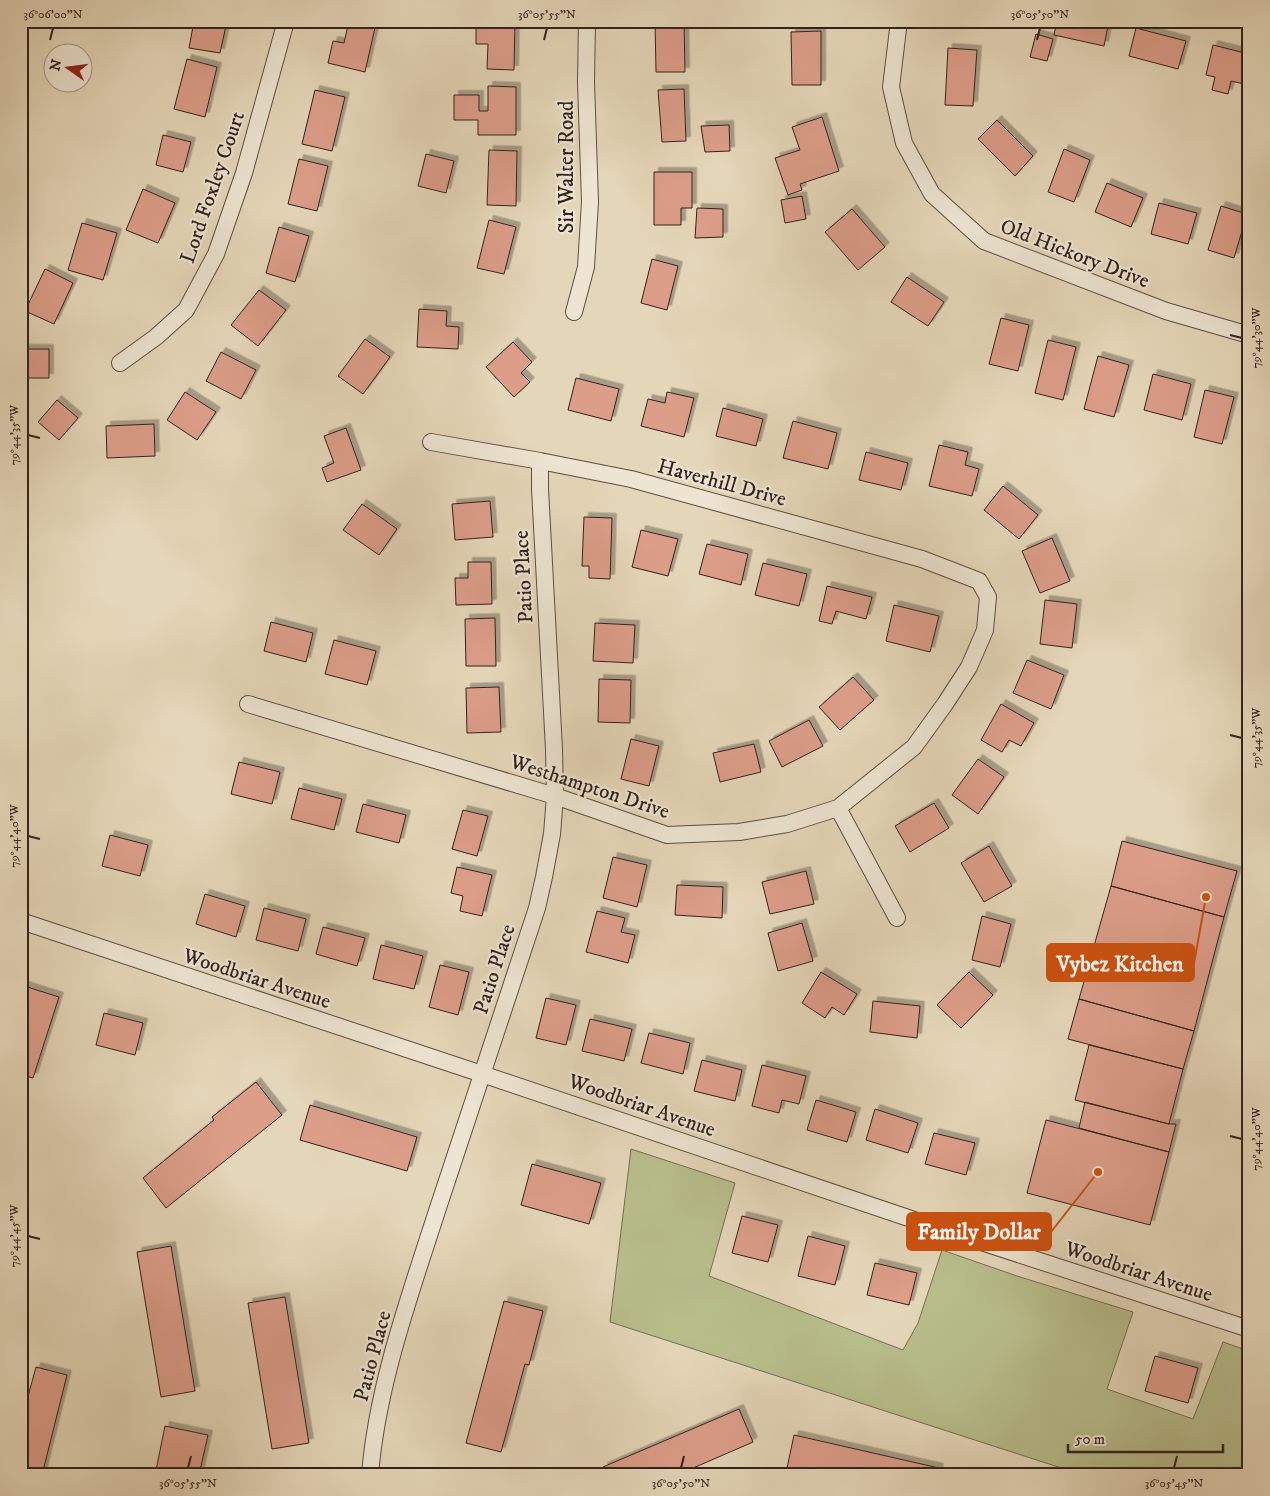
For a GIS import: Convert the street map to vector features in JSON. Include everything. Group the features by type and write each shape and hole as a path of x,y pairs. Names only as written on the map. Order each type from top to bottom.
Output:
{"street":[{"name":"Lord Foxley Court","path":"120,363 156,337 186,310 216,254 244,173 286,21"},
{"name":"Sir Walter Road","path":"574,312 586,267 590,202 586,82 587,21"},
{"name":"Old Hickory Drive","path":"900,21 891,87 904,143 932,194 984,241 1166,311 1249,335"},
{"name":"Haverhill Drive","path":"431,442 540,460 631,479 922,559 979,581 988,597"},
{"name":"Patio Place","path":"370,1475 378,1418 391,1360 430,1233 537,908 552,834 555,796 554,749 540,460"},
{"name":"Westhampton Drive","path":"248,704 555,796 668,835 739,832 787,824 838,808 914,746 945,704 969,666 985,630 988,597"},
{"path":"838,808 897,918"},
{"name":"Woodbriar Avenue","path":"21,921 936,1227 1249,1329"}],"green space":[{"path":"631,1149 735,1183 709,1276 903,1350 918,1323 942,1250 1017,1276 1133,1312 1107,1389 1193,1419 1223,1342 1249,1351 1249,1475 1083,1475 610,1322"}],"building":[{"path":"194,21 227,21 220,53 189,48"},
{"path":"349,21 376,23 365,72 328,63 333,41 344,43"},
{"path":"476,21 515,21 514,70 487,69 488,44 476,44"},
{"path":"655,21 684,21 685,72 656,72"},
{"path":"1057,21 1109,21 1104,46 1054,35"},
{"path":"1136,28 1186,41 1178,69 1129,56"},
{"path":"821,31 821,85 792,85 791,32"},
{"path":"1036,34 1053,39 1047,61 1030,57"},
{"path":"1213,45 1249,54 1249,85 1231,81 1228,94 1212,90 1215,77 1206,75"},
{"path":"948,48 977,50 973,106 945,105"},
{"path":"187,59 217,67 205,117 174,109"},
{"path":"488,86 516,87 516,135 478,135 478,120 454,120 454,95 479,95 479,111 488,111"},
{"path":"684,89 686,141 662,142 658,90"},
{"path":"315,90 345,97 332,151 302,144"},
{"path":"822,117 839,171 800,184 802,190 788,195 775,158 800,150 792,127"},
{"path":"997,120 1033,156 1015,176 978,139"},
{"path":"729,125 730,151 705,152 701,126"},
{"path":"163,135 191,142 183,172 156,165"},
{"path":"1064,149 1090,160 1074,202 1048,192"},
{"path":"489,150 517,151 516,206 487,205"},
{"path":"426,154 454,161 446,193 418,186"},
{"path":"299,159 328,166 317,211 288,204"},
{"path":"654,172 692,172 692,208 681,208 681,225 654,225"},
{"path":"1107,183 1143,198 1131,227 1095,212"},
{"path":"143,189 175,203 158,243 126,230"},
{"path":"802,196 806,219 785,223 781,200"},
{"path":"1159,203 1197,213 1188,244 1151,234"},
{"path":"1221,206 1247,214 1234,258 1208,250"},
{"path":"697,208 723,209 723,237 695,238"},
{"path":"852,209 885,247 858,270 825,232"},
{"path":"489,220 516,227 504,274 477,268"},
{"path":"82,223 117,233 103,280 68,270"},
{"path":"279,227 309,236 295,282 266,273"},
{"path":"652,259 678,266 667,310 641,303"},
{"path":"45,269 73,283 54,324 25,311"},
{"path":"907,277 944,302 928,326 891,302"},
{"path":"259,290 286,310 258,346 231,325"},
{"path":"419,309 447,311 446,326 459,327 458,349 417,347"},
{"path":"1001,318 1029,325 1018,371 989,364"},
{"path":"365,339 390,357 363,394 338,376"},
{"path":"1048,340 1076,347 1063,400 1035,393"},
{"path":"513,342 532,362 521,373 530,382 514,397 486,367"},
{"path":"21,349 49,349 49,378 21,378"},
{"path":"221,352 256,370 241,399 206,381"},
{"path":"1098,356 1129,365 1114,417 1084,409"},
{"path":"1153,374 1191,384 1182,420 1144,410"},
{"path":"576,378 619,389 611,421 568,410"},
{"path":"1205,390 1234,397 1222,444 1194,437"},
{"path":"185,392 216,412 197,440 167,420"},
{"path":"667,392 694,398 684,437 641,426 648,399 665,403"},
{"path":"57,400 78,418 59,440 38,422"},
{"path":"723,408 763,419 756,446 716,436"},
{"path":"793,421 837,433 828,469 783,458"},
{"path":"154,424 155,456 107,458 106,426"},
{"path":"346,428 361,470 327,482 322,468 334,463 324,436"},
{"path":"939,445 968,452 965,465 979,469 972,496 929,486"},
{"path":"866,452 908,463 901,490 859,480"},
{"path":"1003,486 1038,515 1019,539 984,510"},
{"path":"490,501 493,537 455,540 452,504"},
{"path":"362,504 397,529 379,555 343,530"},
{"path":"584,517 612,518 610,579 589,578 589,566 582,566"},
{"path":"641,530 678,539 668,576 632,567"},
{"path":"1052,538 1070,581 1040,593 1022,551"},
{"path":"707,544 748,554 741,585 699,574"},
{"path":"468,562 491,562 492,604 456,605 455,578 468,578"},
{"path":"763,563 807,574 799,606 755,595"},
{"path":"827,586 872,597 866,619 836,611 832,624 819,621"},
{"path":"1045,600 1077,604 1072,648 1040,644"},
{"path":"894,605 939,616 930,652 886,641"},
{"path":"495,618 496,666 466,666 465,619"},
{"path":"271,622 313,633 306,662 264,651"},
{"path":"595,623 635,625 633,663 593,661"},
{"path":"334,640 376,651 367,685 325,674"},
{"path":"1027,660 1064,675 1051,709 1013,693"},
{"path":"853,677 874,700 840,730 819,707"},
{"path":"599,679 631,680 630,723 598,722"},
{"path":"499,687 501,732 467,733 466,688"},
{"path":"1001,704 1034,723 1021,746 1009,740 1002,752 981,740"},
{"path":"809,720 823,746 782,767 769,741"},
{"path":"631,739 659,746 649,786 621,779"},
{"path":"754,744 761,772 720,782 713,753"},
{"path":"978,759 1004,777 978,814 952,795"},
{"path":"239,762 280,772 272,804 231,794"},
{"path":"299,788 342,799 334,830 291,819"},
{"path":"934,803 949,828 910,852 895,826"},
{"path":"363,804 406,815 399,843 356,832"},
{"path":"463,810 488,816 477,856 452,849"},
{"path":"110,835 148,845 140,876 102,866"},
{"path":"1122,841 1237,871 1224,917 1111,886"},
{"path":"989,846 1012,886 984,902 961,863"},
{"path":"613,857 647,865 637,907 603,898"},
{"path":"457,867 492,875 482,916 460,911 463,896 451,893"},
{"path":"806,871 814,904 770,914 762,882"},
{"path":"677,885 723,887 722,918 675,915"},
{"path":"1111,886 1224,917 1194,1031 1079,999"},
{"path":"205,894 245,906 236,937 196,924"},
{"path":"264,908 306,919 298,951 256,940"},
{"path":"597,911 625,918 621,932 635,935 628,963 586,952"},
{"path":"982,916 1011,924 1000,967 972,960"},
{"path":"802,923 813,961 778,971 768,933"},
{"path":"323,927 365,938 357,966 316,954"},
{"path":"381,945 423,956 414,989 373,979"},
{"path":"440,965 469,972 458,1015 429,1007"},
{"path":"821,972 857,994 844,1015 832,1007 825,1018 802,1003"},
{"path":"969,972 993,995 961,1028 937,1005"},
{"path":"21,985 59,997 33,1078 21,1075"},
{"path":"546,998 576,1005 566,1045 536,1038"},
{"path":"1079,999 1194,1031 1183,1069 1068,1039"},
{"path":"873,1001 920,1006 917,1038 870,1032"},
{"path":"104,1013 143,1023 135,1055 96,1045"},
{"path":"590,1019 632,1029 624,1061 582,1051"},
{"path":"649,1033 690,1043 683,1074 641,1063"},
{"path":"1089,1045 1183,1069 1169,1124 1075,1100"},
{"path":"702,1060 742,1070 735,1101 694,1091"},
{"path":"762,1065 806,1076 799,1104 782,1100 779,1113 752,1106"},
{"path":"256,1082 282,1115 166,1208 143,1178 214,1120 212,1117"},
{"path":"816,1100 856,1112 847,1142 807,1130"},
{"path":"1085,1102 1169,1124 1176,1124 1169,1152 1079,1128"},
{"path":"310,1105 417,1137 407,1171 300,1140"},
{"path":"875,1109 918,1123 908,1153 866,1140"},
{"path":"1046,1120 1169,1152 1150,1225 1027,1193"},
{"path":"934,1133 975,1143 966,1175 925,1164"},
{"path":"532,1164 601,1183 589,1224 521,1205"},
{"path":"742,1216 778,1225 768,1262 732,1253"},
{"path":"808,1236 845,1246 835,1285 798,1276"},
{"path":"171,1246 195,1391 161,1397 137,1252"},
{"path":"875,1263 917,1273 909,1305 867,1295"},
{"path":"285,1297 309,1443 272,1449 248,1303"},
{"path":"504,1301 543,1311 529,1365 525,1364 501,1452 466,1443"},
{"path":"1155,1356 1198,1368 1188,1403 1145,1391"},
{"path":"36,1367 67,1375 42,1475 21,1475 21,1422"},
{"path":"739,1409 753,1442 677,1475 606,1475 603,1467"},
{"path":"165,1426 208,1435 199,1475 155,1475"},
{"path":"794,1435 939,1468 937,1475 795,1475 786,1473"}],"place":[{"name":"Vybez Kitchen","path":"1206,897"},
{"name":"Family Dollar","path":"1098,1172"}]}
